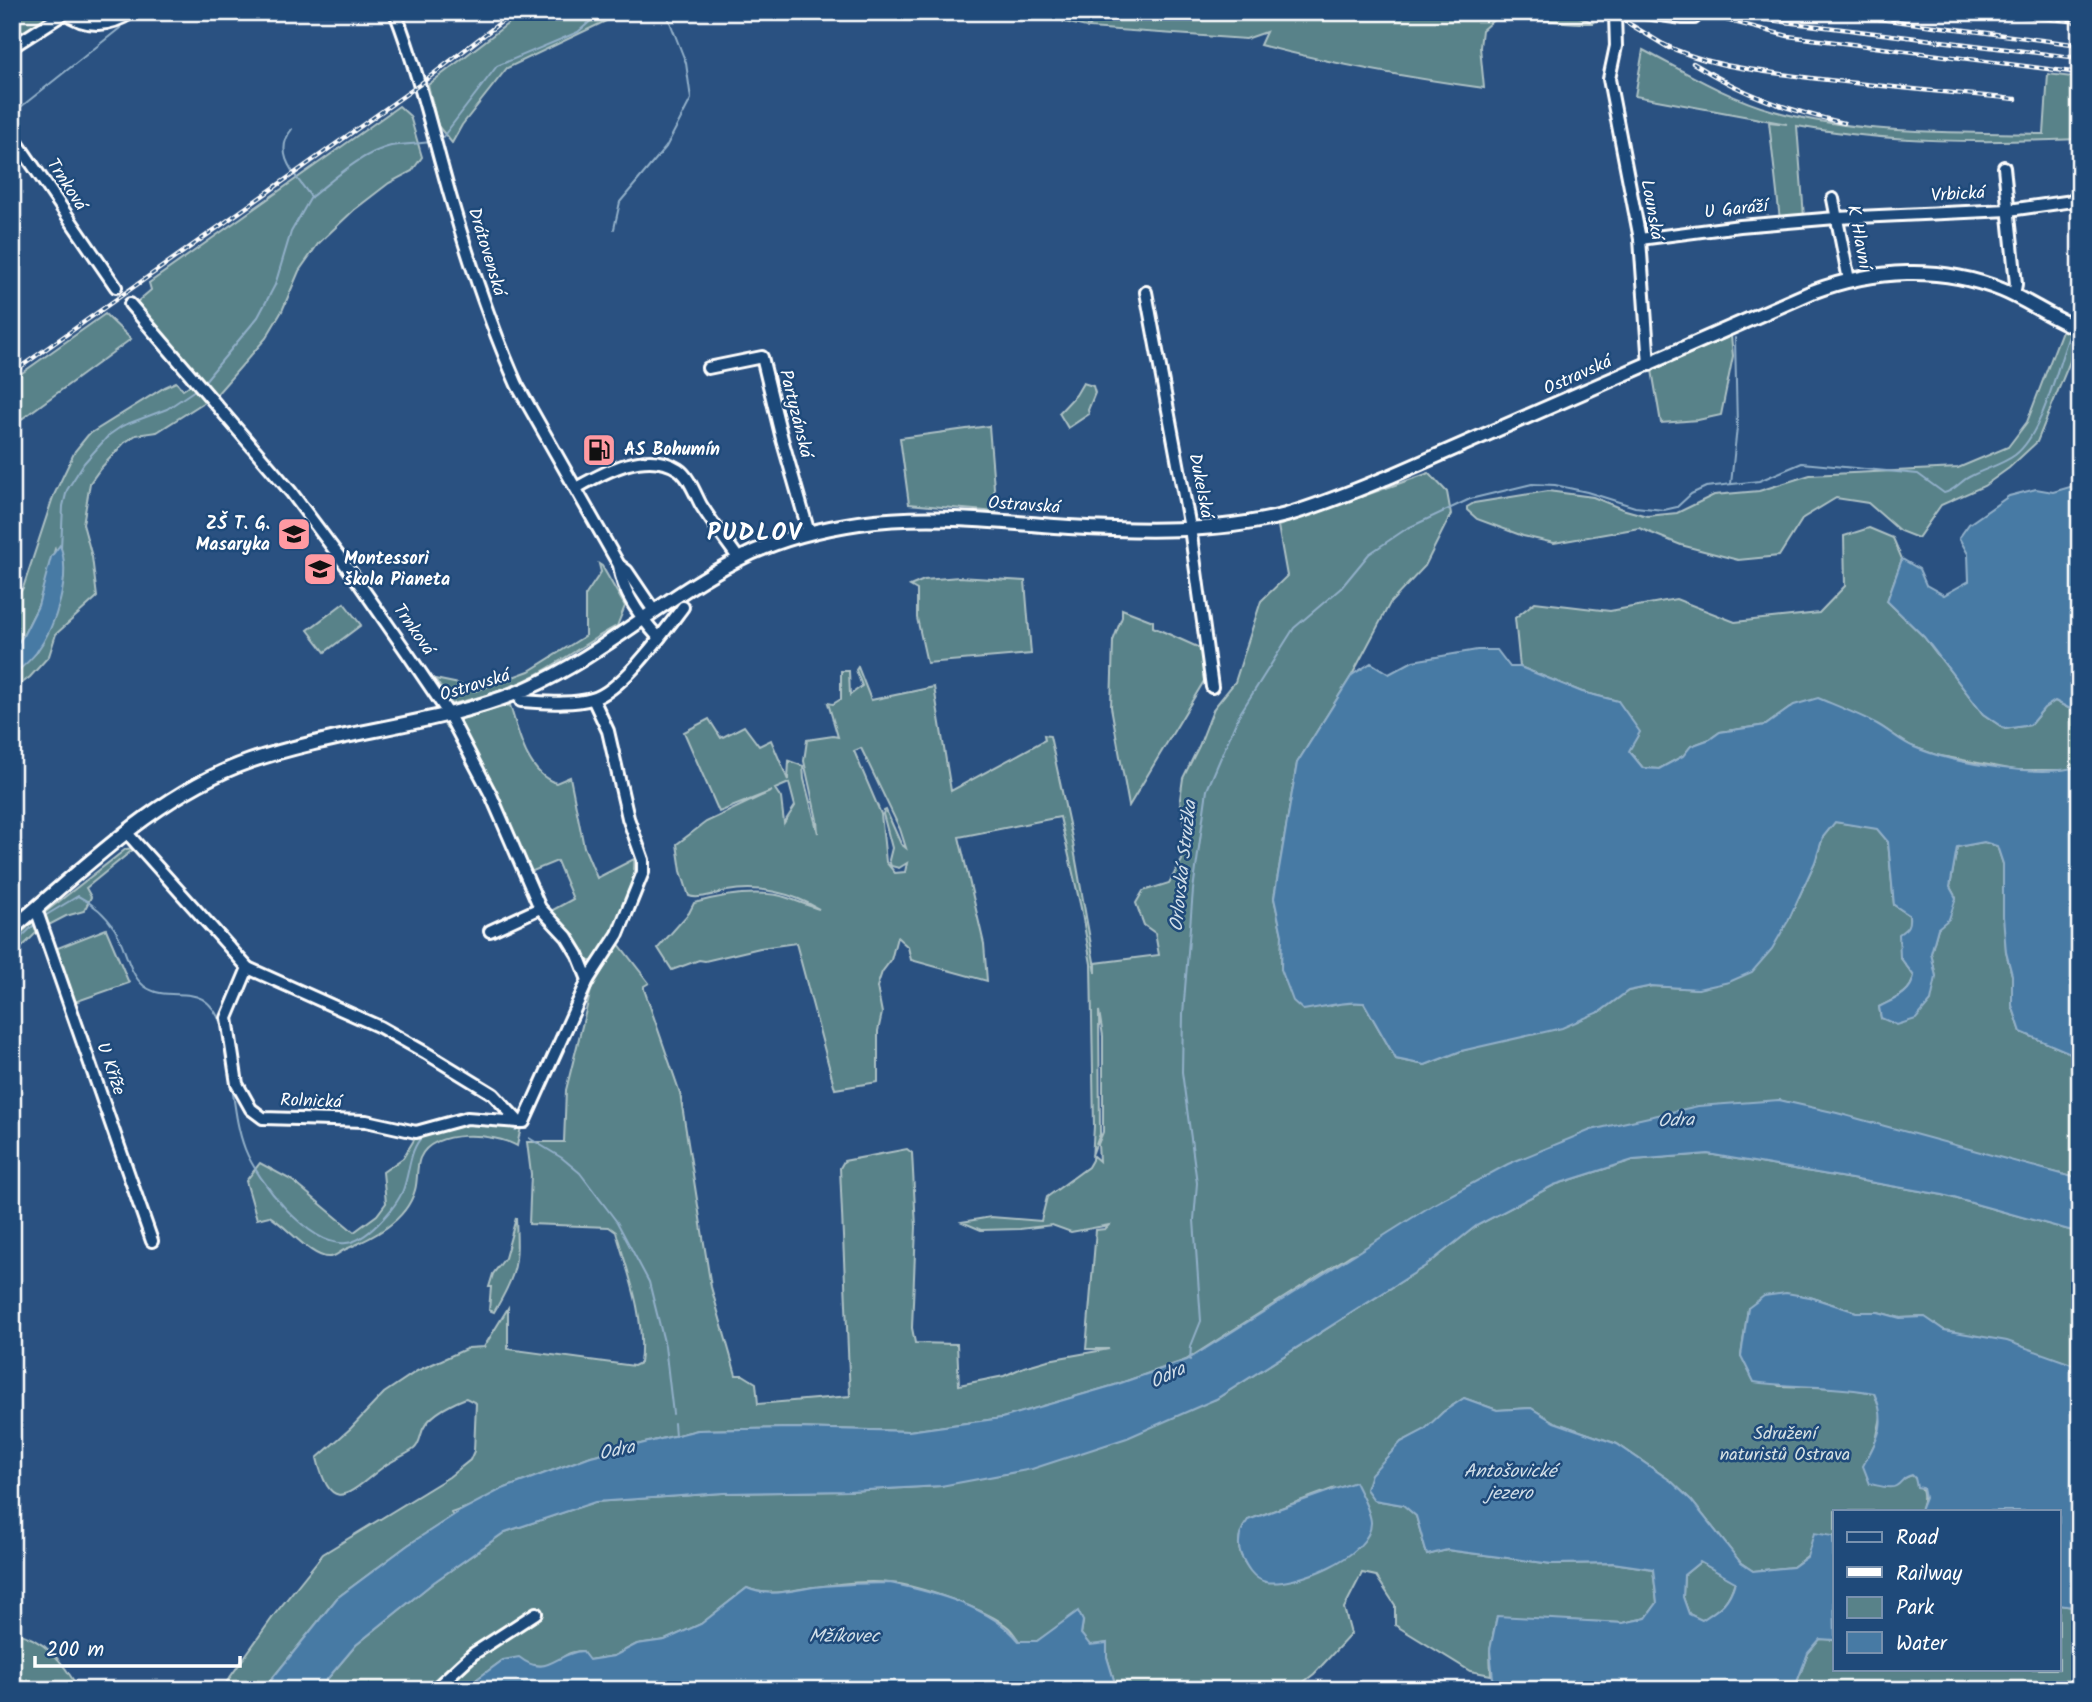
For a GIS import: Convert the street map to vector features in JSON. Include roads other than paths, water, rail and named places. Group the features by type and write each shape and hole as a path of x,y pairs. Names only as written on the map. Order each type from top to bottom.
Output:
{"main road":[{"name":"Ostravská","path":"12,929 127,833 178,796 230,768 285,749 448,713 524,689 564,668 739,559 809,533 883,520 929,519 1131,530 1190,528 1277,517 1328,502 1812,292 1849,280 1888,273 1925,272 1975,281 2014,295 2080,329"}],"street":[{"path":"12,47 64,12 85,23 100,24 118,20 131,13"},
{"name":"Drátovenská","path":"395,12 475,278 493,329 517,384 618,565 620,578 642,620 659,638"},
{"name":"Lounská","path":"1622,12 1615,15 1616,46 1609,79 1640,239 1649,365"},
{"path":"1637,12 1683,18 1694,18 1696,12"},
{"name":"Trnková","path":"12,135 116,287"},
{"path":"2004,167 2016,284 2014,295"},
{"name":"K Hlavní","path":"1833,199 1849,280"},
{"name":"Vrbická","path":"1836,218 2009,211 2076,201"},
{"name":"U Garáží","path":"1640,239 1740,226 1836,218"},
{"name":"Dukelská","path":"1146,292 1190,528 1212,687"},
{"name":"Trnková","path":"130,304 291,492 356,579 448,713 491,795 540,908"},
{"name":"Partyzánská","path":"708,368 762,356 809,533"},
{"path":"576,488 627,464 650,462 675,467 683,473 702,507 739,559"},
{"name":"Drátovenská","path":"618,565 627,571 654,611"},
{"path":"127,833 248,968 380,1027 493,1094 519,1122 524,1122 588,980 618,934 644,867 628,818 608,731 593,699 619,682 683,607"},
{"name":"Ostravská","path":"521,701 593,699"},
{"path":"490,931 540,908 567,937 588,980"},
{"name":"U Kříže","path":"36,909 152,1241"},
{"name":"Rolnická","path":"248,968 227,1018 237,1084 247,1104 263,1118 366,1121 416,1132 467,1118 519,1122"},
{"path":"434,1690 473,1654 536,1613"}],"water":[{"path":"2080,484 2080,714 2055,701 2044,708 2030,725 2005,729 1983,714 1924,637 1887,601 1902,559 1919,569 1926,585 1944,595 1969,581 1968,554 1959,538 1969,524 2009,496 2036,489 2053,492"},
{"path":"60,545 64,572 56,615 36,653 12,676 12,651 38,606 51,557"},
{"path":"1477,650 1497,650 1510,667 1520,667 1582,692 1618,701 1640,732 1629,751 1643,768 1659,769 1683,756 1691,746 1720,732 1766,725 1794,705 1818,698 1877,724 1909,745 1950,759 2020,770 2063,770 2080,766 2080,1057 2021,1032 2012,1005 2012,975 2006,952 2003,864 1997,846 1984,842 1957,847 1950,887 1956,898 1949,919 1938,928 1931,953 1936,977 1931,1001 1916,1019 1897,1025 1881,1018 1879,1007 1906,992 1914,976 1900,957 1899,934 1908,926 1909,915 1894,905 1888,842 1877,829 1835,822 1823,837 1815,862 1772,949 1752,972 1729,982 1698,989 1652,986 1628,991 1601,1011 1562,1028 1461,1051 1425,1065 1396,1059 1364,1003 1303,1010 1293,1001 1281,969 1282,935 1274,898 1297,763 1352,675 1371,663 1389,674 1413,661"},
{"name":"Odra","path":"1779,1100 1837,1113 2080,1179 2080,1233 1943,1195 1708,1154 1633,1160 1554,1185 1476,1226 1427,1265 1216,1399 1127,1438 1032,1469 941,1486 723,1493 595,1502 505,1532 434,1582 356,1645 318,1690 263,1690 337,1598 408,1545 460,1511 500,1490 591,1456 698,1430 792,1428 909,1431 1002,1418 1115,1385 1187,1360 1434,1204 1508,1164 1591,1130 1698,1106"},
{"path":"1786,1293 1810,1297 1856,1312 1878,1312 1900,1318 1925,1317 1944,1330 2007,1341 2080,1367 2080,1608 2060,1605 2060,1510 1920,1510 1925,1498 1923,1488 1917,1487 1912,1475 1893,1487 1870,1484 1863,1466 1877,1439 1881,1422 1874,1393 1754,1382 1741,1356 1748,1308 1764,1296"},
{"name":"Antošovické jezero","path":"1464,1398 1497,1410 1531,1408 1554,1422 1617,1444 1671,1481 1691,1500 1741,1563 1753,1571 1793,1567 1807,1557 1814,1533 1833,1536 1833,1640 1820,1639 1808,1653 1794,1690 1524,1690 1516,1684 1494,1688 1490,1650 1497,1616 1623,1623 1646,1618 1657,1603 1653,1569 1613,1563 1552,1564 1447,1550 1427,1555 1416,1516 1403,1505 1374,1500 1366,1489 1371,1474 1401,1442 1424,1430 1443,1412","holes":["1700,1562 1735,1582 1727,1600 1702,1620 1689,1614 1683,1597 1684,1575"]},
{"path":"1355,1482 1371,1522 1368,1535 1359,1547 1329,1567 1294,1580 1266,1582 1250,1572 1239,1545 1241,1532 1248,1520"},
{"name":"Mžíkovec","path":"890,1583 960,1602 993,1618 1019,1641 1037,1641 1078,1611 1083,1621 1081,1634 1090,1645 1107,1643 1107,1657 1117,1690 462,1690 503,1660 519,1657 537,1666 582,1651 589,1660 614,1656 637,1644 665,1640 701,1624 747,1588 775,1593 831,1585"}],"waterway":[{"path":"438,139 442,138 497,66 578,32 601,12"},
{"path":"614,229 620,202 666,147 691,99 686,63 666,12"},
{"path":"12,114 120,28 121,23"},
{"name":"Orlovská Stružka","path":"2079,85 2074,113 2080,181"},
{"path":"204,382 258,317 275,285 291,232 311,197 293,173 285,156 286,138 292,129"},
{"path":"311,197 369,154 391,146 430,142"},
{"name":"Orlovská Stružka","path":"2075,321 2080,294"},
{"name":"Orlovská Stružka","path":"1190,1360 1191,1346 1201,1321 1194,1220 1197,1183 1182,1072 1183,1014 1193,890 1207,790 1239,715 1294,628 1341,588 1369,554 1406,529 1470,499 1532,484 1555,485 1635,507 1664,510 1677,507 1691,494 1706,487 1759,481 1802,463 1918,474 1944,493 1948,492 1967,478 2015,455 2025,445 2041,416 2070,333"},
{"path":"1731,484 1737,427 1735,338"},
{"path":"61,548 63,506 67,490 84,463 109,435 122,426 167,409 195,390"},
{"path":"43,917 78,896 83,899 111,923 130,966 144,986 155,992 187,995 207,1002 223,1029"},
{"path":"12,946 34,925"},
{"path":"232,1086 242,1141 251,1162 286,1209 316,1234 332,1241 346,1243 359,1239 375,1227 396,1204 405,1183 412,1154 423,1136"},
{"path":"448,1128 474,1124"},
{"path":"490,1125 516,1130"},
{"path":"529,1138 562,1158 580,1173 617,1222 649,1282 665,1346 673,1414"},
{"path":"674,1423 675,1436"}],"railway":[{"path":"12,373 419,85 514,12"},
{"path":"1610,12 1669,48"},
{"path":"1684,12 1788,36 2080,73"},
{"path":"1826,12 2080,45"},
{"path":"1983,12 2080,22"},
{"path":"1736,16 2080,58"},
{"path":"1663,44 1714,62 1749,69 2016,99"},
{"path":"1693,63 1766,100 1844,123"}],"place":[{"name":"AS Bohumín","path":"599,450"},
{"name":"ZŠ T. G. Masaryka","path":"294,534"},
{"name":"Montessori škola Pianeta","path":"320,569"}],"district":[{"name":"PUDLOV","path":"755,533"}],"park label":[{"name":"Sdružení naturistů Ostrava","path":"1785,1444"}]}
